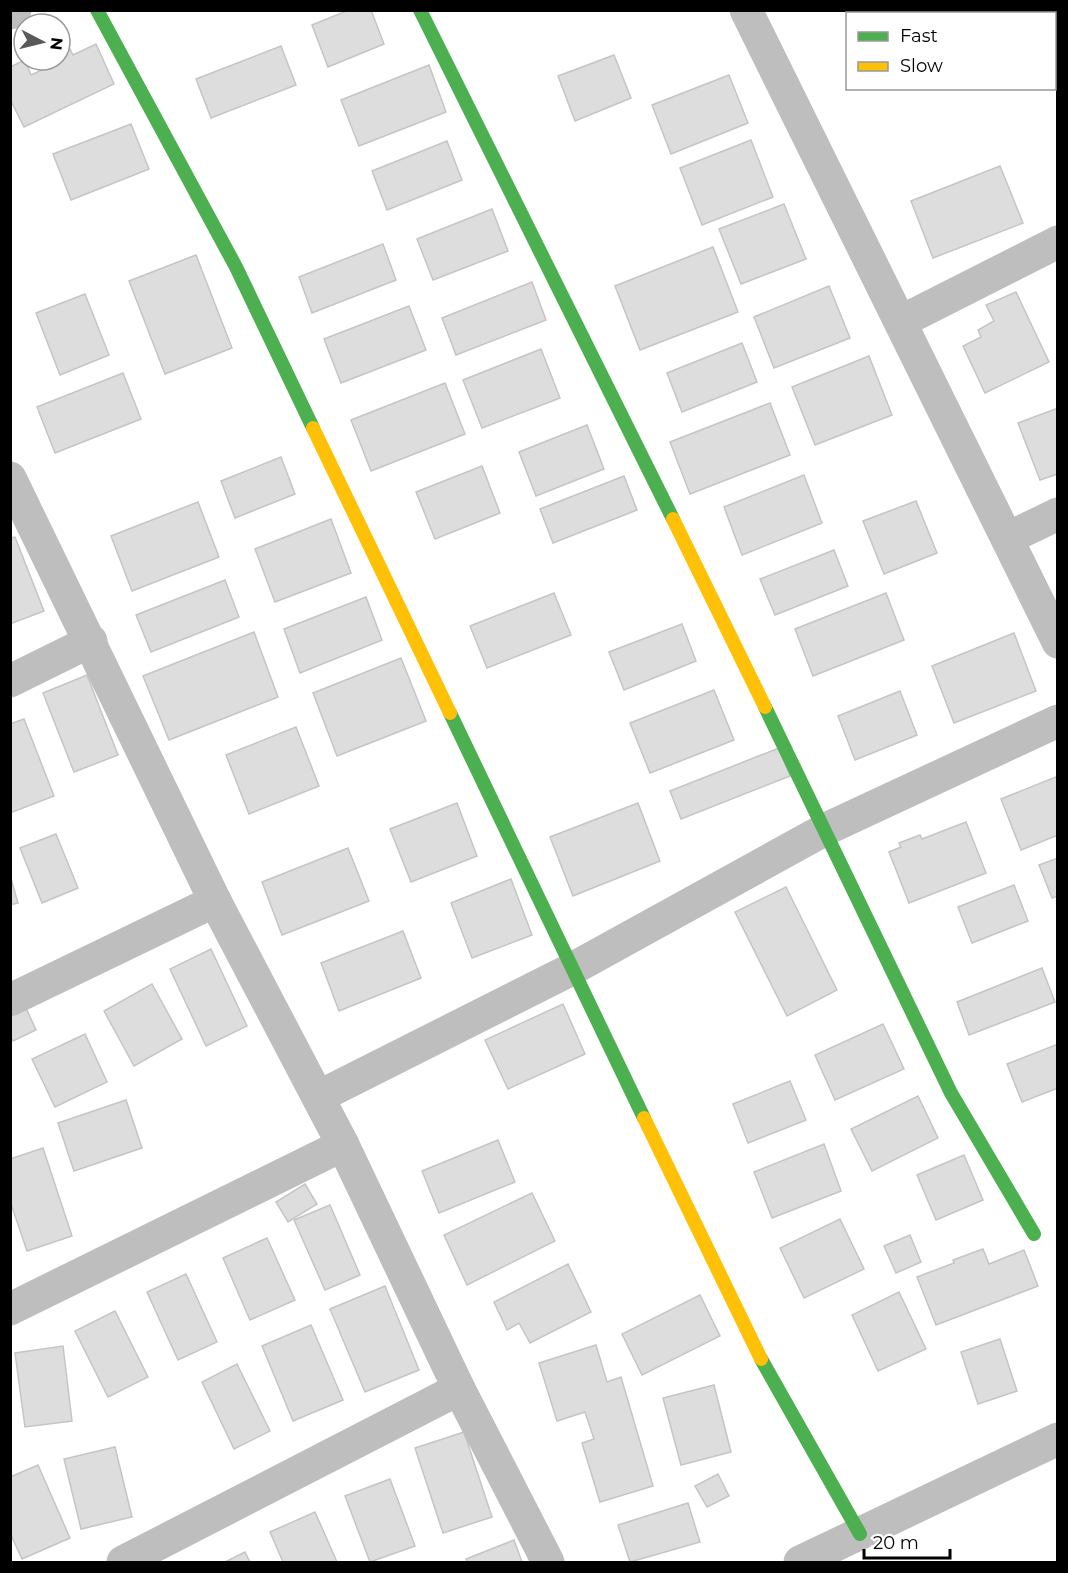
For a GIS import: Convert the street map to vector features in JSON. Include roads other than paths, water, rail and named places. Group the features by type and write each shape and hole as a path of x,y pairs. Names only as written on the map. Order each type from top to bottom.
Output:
{"street":[{"path":"10,13 15,10"},
{"path":"98,10 236,267 751,1341 860,1534"},
{"path":"420,10 651,472 951,1093 1034,1234"},
{"path":"746,10 1058,642"},
{"path":"900,322 1058,242"},
{"path":"10,478 91,641 215,901 343,1145 459,1389 548,1563"},
{"path":"1008,538 1058,514"},
{"path":"10,681 91,641"},
{"path":"318,1097 572,969 824,830 1058,721"},
{"path":"10,1000 215,901"},
{"path":"10,1309 343,1145"},
{"path":"123,1563 459,1389"},
{"path":"800,1563 1058,1439"}]}
